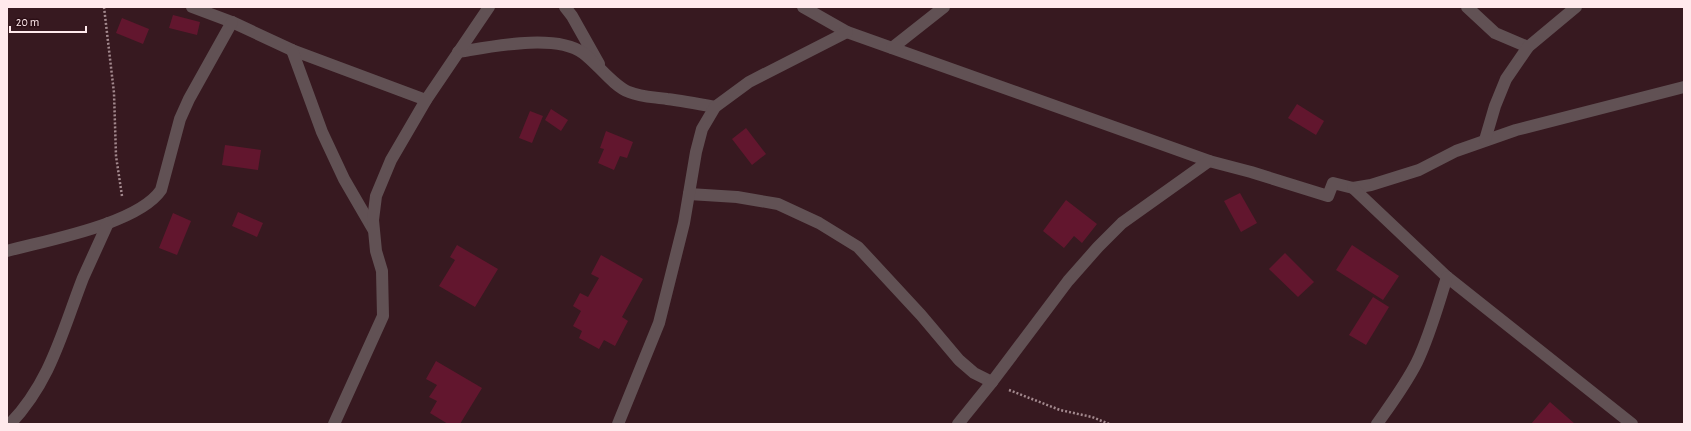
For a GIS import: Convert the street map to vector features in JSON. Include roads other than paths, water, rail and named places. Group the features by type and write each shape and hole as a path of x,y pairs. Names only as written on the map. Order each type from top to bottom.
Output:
{"street":[{"path":"192,7 232,22 292,50 426,100"},
{"path":"334,424 383,316 382,271 376,251 373,220 376,196 391,160 426,100 489,7"},
{"path":"565,7 587,40 602,70"},
{"path":"892,48 944,7"},
{"path":"1467,7 1495,34 1528,47"},
{"path":"1485,140 1495,106 1506,79 1528,47 1576,7"},
{"path":"809,9 846,32 1209,161 1251,172 1328,196 1333,183 1353,188 1370,185 1419,170 1456,151 1516,130 1684,87"},
{"path":"7,251 108,223 127,216 156,198 161,190 183,112 232,22"},
{"path":"618,424 659,323 684,223 696,152 702,129 715,107 749,82 846,32"},
{"path":"458,52 497,46 542,42 561,44 581,52 602,70 613,83 627,92 645,97 715,107"},
{"path":"292,50 322,132 344,179 374,232"},
{"path":"958,424 992,382 1068,281 1098,247 1122,224 1209,161"},
{"path":"1353,188 1447,277 1632,424"},
{"path":"689,194 737,197 778,204 819,223 858,247 921,315 959,360 974,373 992,382"},
{"path":"10,424 34,394 47,374 84,278 108,223"},
{"path":"1377,424 1417,362 1437,310 1447,277"}]}
